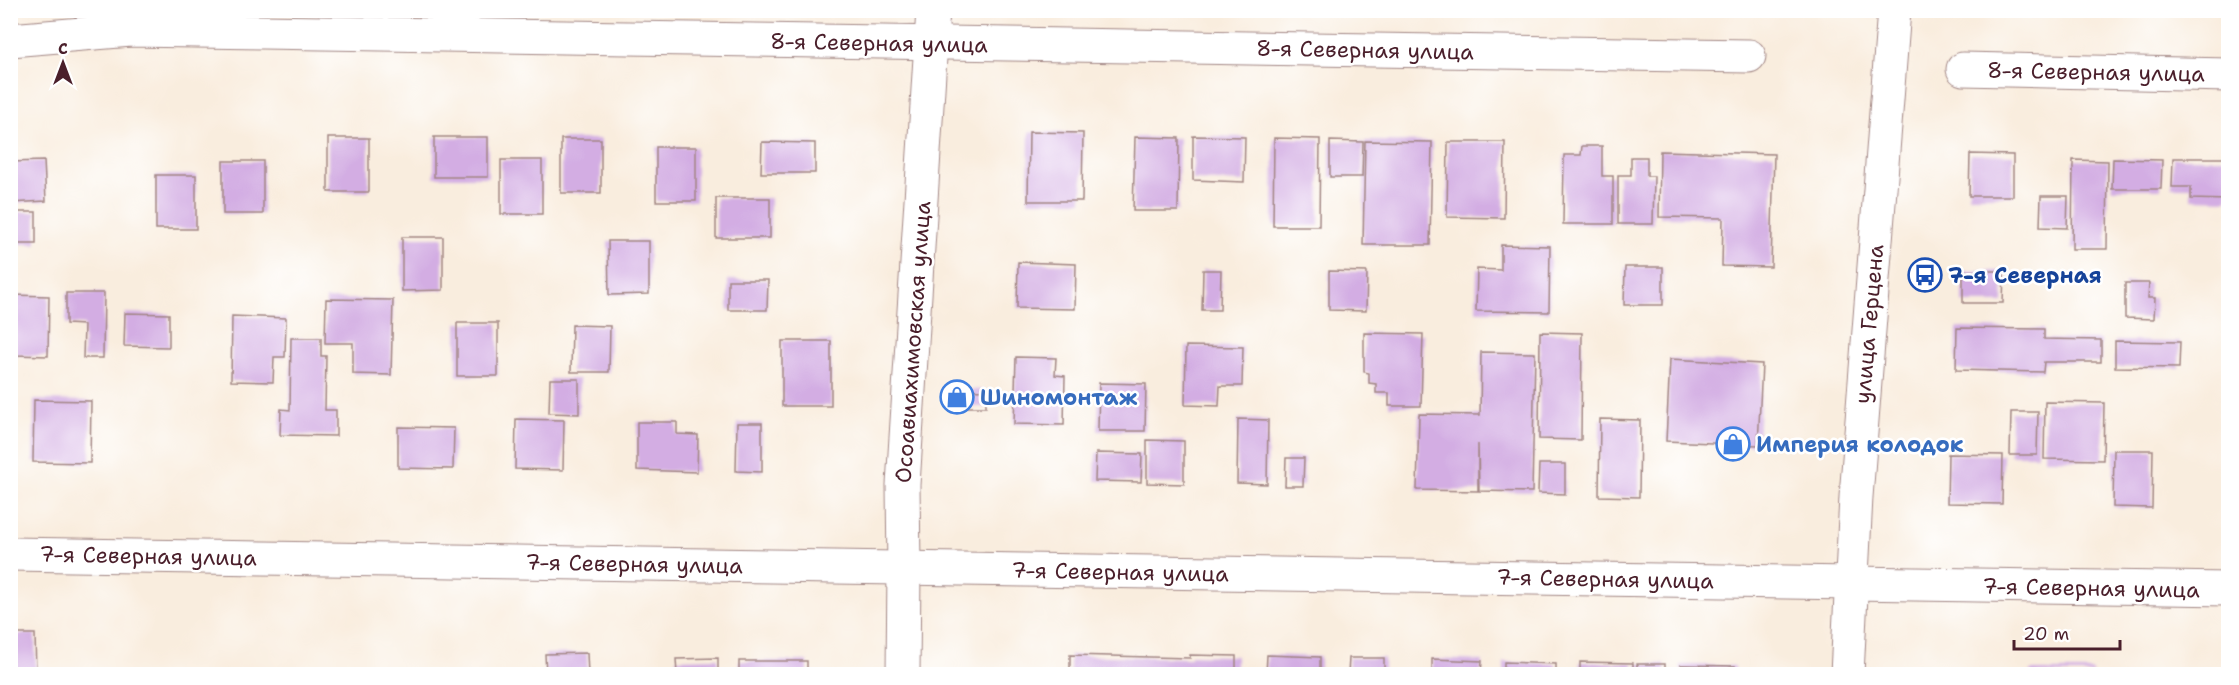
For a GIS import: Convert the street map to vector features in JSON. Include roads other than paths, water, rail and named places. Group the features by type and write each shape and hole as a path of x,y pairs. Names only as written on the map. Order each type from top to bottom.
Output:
{"main road":[{"name":"Осоавиахимовская улица","path":"903,675 905,644 903,485 933,10"},
{"name":"улица Герцена","path":"1847,675 1856,497 1894,10"},
{"name":"8-я Северная улица","path":"10,40 131,30 1749,56"},
{"name":"8-я Северная улица","path":"1963,69 2229,75"},
{"name":"7-я Северная улица","path":"10,554 2229,590"}],"place":[{"name":"7-я Северная","path":"1925,275"},
{"name":"Шиномонтаж","path":"957,397"},
{"name":"Империя колодок","path":"1733,444"}]}
